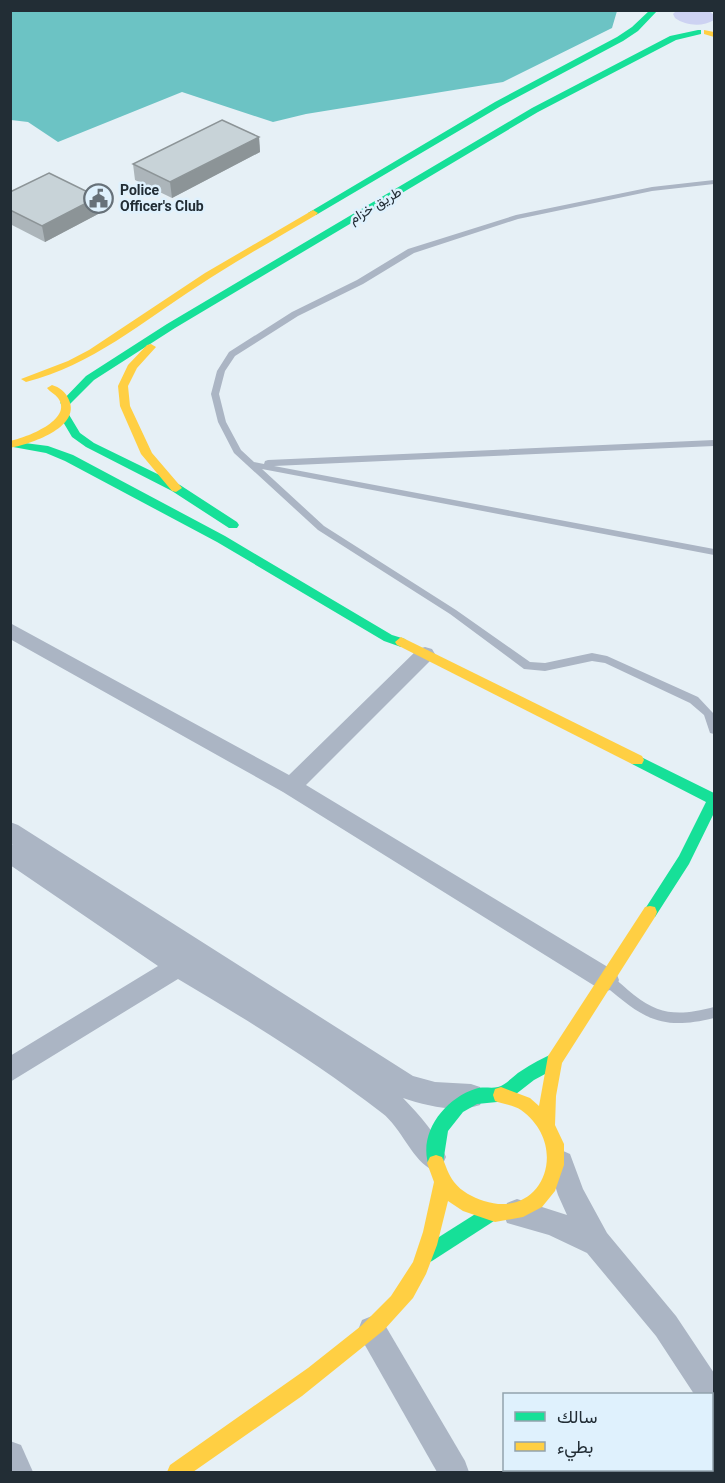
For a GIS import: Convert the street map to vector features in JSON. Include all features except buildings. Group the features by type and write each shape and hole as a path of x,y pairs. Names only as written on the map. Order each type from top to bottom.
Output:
{"main road":[{"path":"655,10 657,20 665,25 678,30 708,32"},
{"name":"طريق خزام","path":"26,380 68,366 195,283 498,104 620,39 635,29 655,10"},
{"name":"طريق خزام","path":"14,445 38,438 54,428 65,409 90,378 171,326 536,110 673,38 708,32"},
{"path":"603,74 651,55 704,47"},
{"path":"74,345 138,321"},
{"path":"171,326 132,367 123,386 125,406 147,454 176,488"},
{"path":"10,380 45,383 58,391 76,435 176,488 243,532"},
{"path":"14,445 48,450 69,458 221,539 388,638 417,649 714,799 684,860 554,1061 548,1096 547,1125"},
{"path":"321,582 398,632 417,649"},
{"path":"501,1095 528,1075 554,1061"},
{"path":"501,1095 527,1105 547,1125 557,1150 555,1177 540,1199 516,1213 488,1215 461,1204 442,1183 433,1157 437,1130 452,1109 475,1097 501,1095"},
{"path":"177,1473 268,1411 372,1330 396,1304 413,1281 426,1255 438,1212 442,1183"},
{"path":"426,1255 488,1215"}],"street":[{"path":"10,630 291,786 607,980"},
{"path":"291,786 417,649"},
{"path":"10,831 393,1106 415,1130 433,1157"},
{"path":"10,853 186,959 407,1087 435,1094 475,1097"},
{"path":"10,1070 186,959"},
{"path":"557,1150 571,1195 597,1243 666,1326 710,1393"},
{"path":"516,1213 551,1222 597,1243"},
{"path":"372,1330 454,1473"},
{"path":"10,1456 18,1473"}],"lane":[{"path":"714,182 652,189 516,217 411,251 360,282 295,314 232,354 221,371 215,394 222,422 237,451 321,528 453,612 528,666 545,667 592,657 607,660 694,700 708,713 714,730"},
{"path":"251,464 714,443"},
{"path":"357,483 343,477 341,470 346,464 362,458"},
{"path":"251,464 714,552"},
{"path":"607,980 635,1004 657,1017 689,1020 714,1013"}],"shaded area":[{"path":"11,10 617,11 612,28 503,82 306,114 273,122 182,92 58,142 28,122 11,120"},
{"path":"677,10 709,11 714,15 714,20 700,25 684,23 675,18 673,14"}],"traffic: fast":[{"path":"313,213 498,104 620,39 635,29 655,10"},
{"path":"65,403 90,378 171,326 535,110 673,38 698,32"},
{"path":"64,415 76,435 90,445 176,488 233,525"},
{"path":"17,445 48,450 69,458 221,539 388,638 401,642"},
{"path":"637,760 714,799"},
{"path":"650,912 684,860 714,800"},
{"path":"501,1095 528,1075 554,1061"},
{"path":"436,1163 439,1131 449,1113 466,1100 477,1096 501,1095"},
{"path":"426,1255 488,1215"}],"traffic: slow":[{"path":"707,32 714,35"},
{"path":"26,379 49,372 93,352 208,275 313,213"},
{"path":"151,347 132,367 123,386 125,406 147,454 176,488"},
{"path":"10,445 49,430 64,415 66,406 63,397 52,388"},
{"path":"401,642 637,760"},
{"path":"547,1125 548,1096 554,1061 650,912"},
{"path":"436,1163 440,1176 448,1188 457,1198 469,1205 495,1213 517,1211 536,1201 549,1185 556,1165 555,1144 546,1123 527,1105 501,1095"},
{"path":"177,1472 315,1375 367,1333 398,1303 414,1279 429,1245 442,1183"}],"place":[{"name":"Police Officer's Club","path":"99,198"}]}
